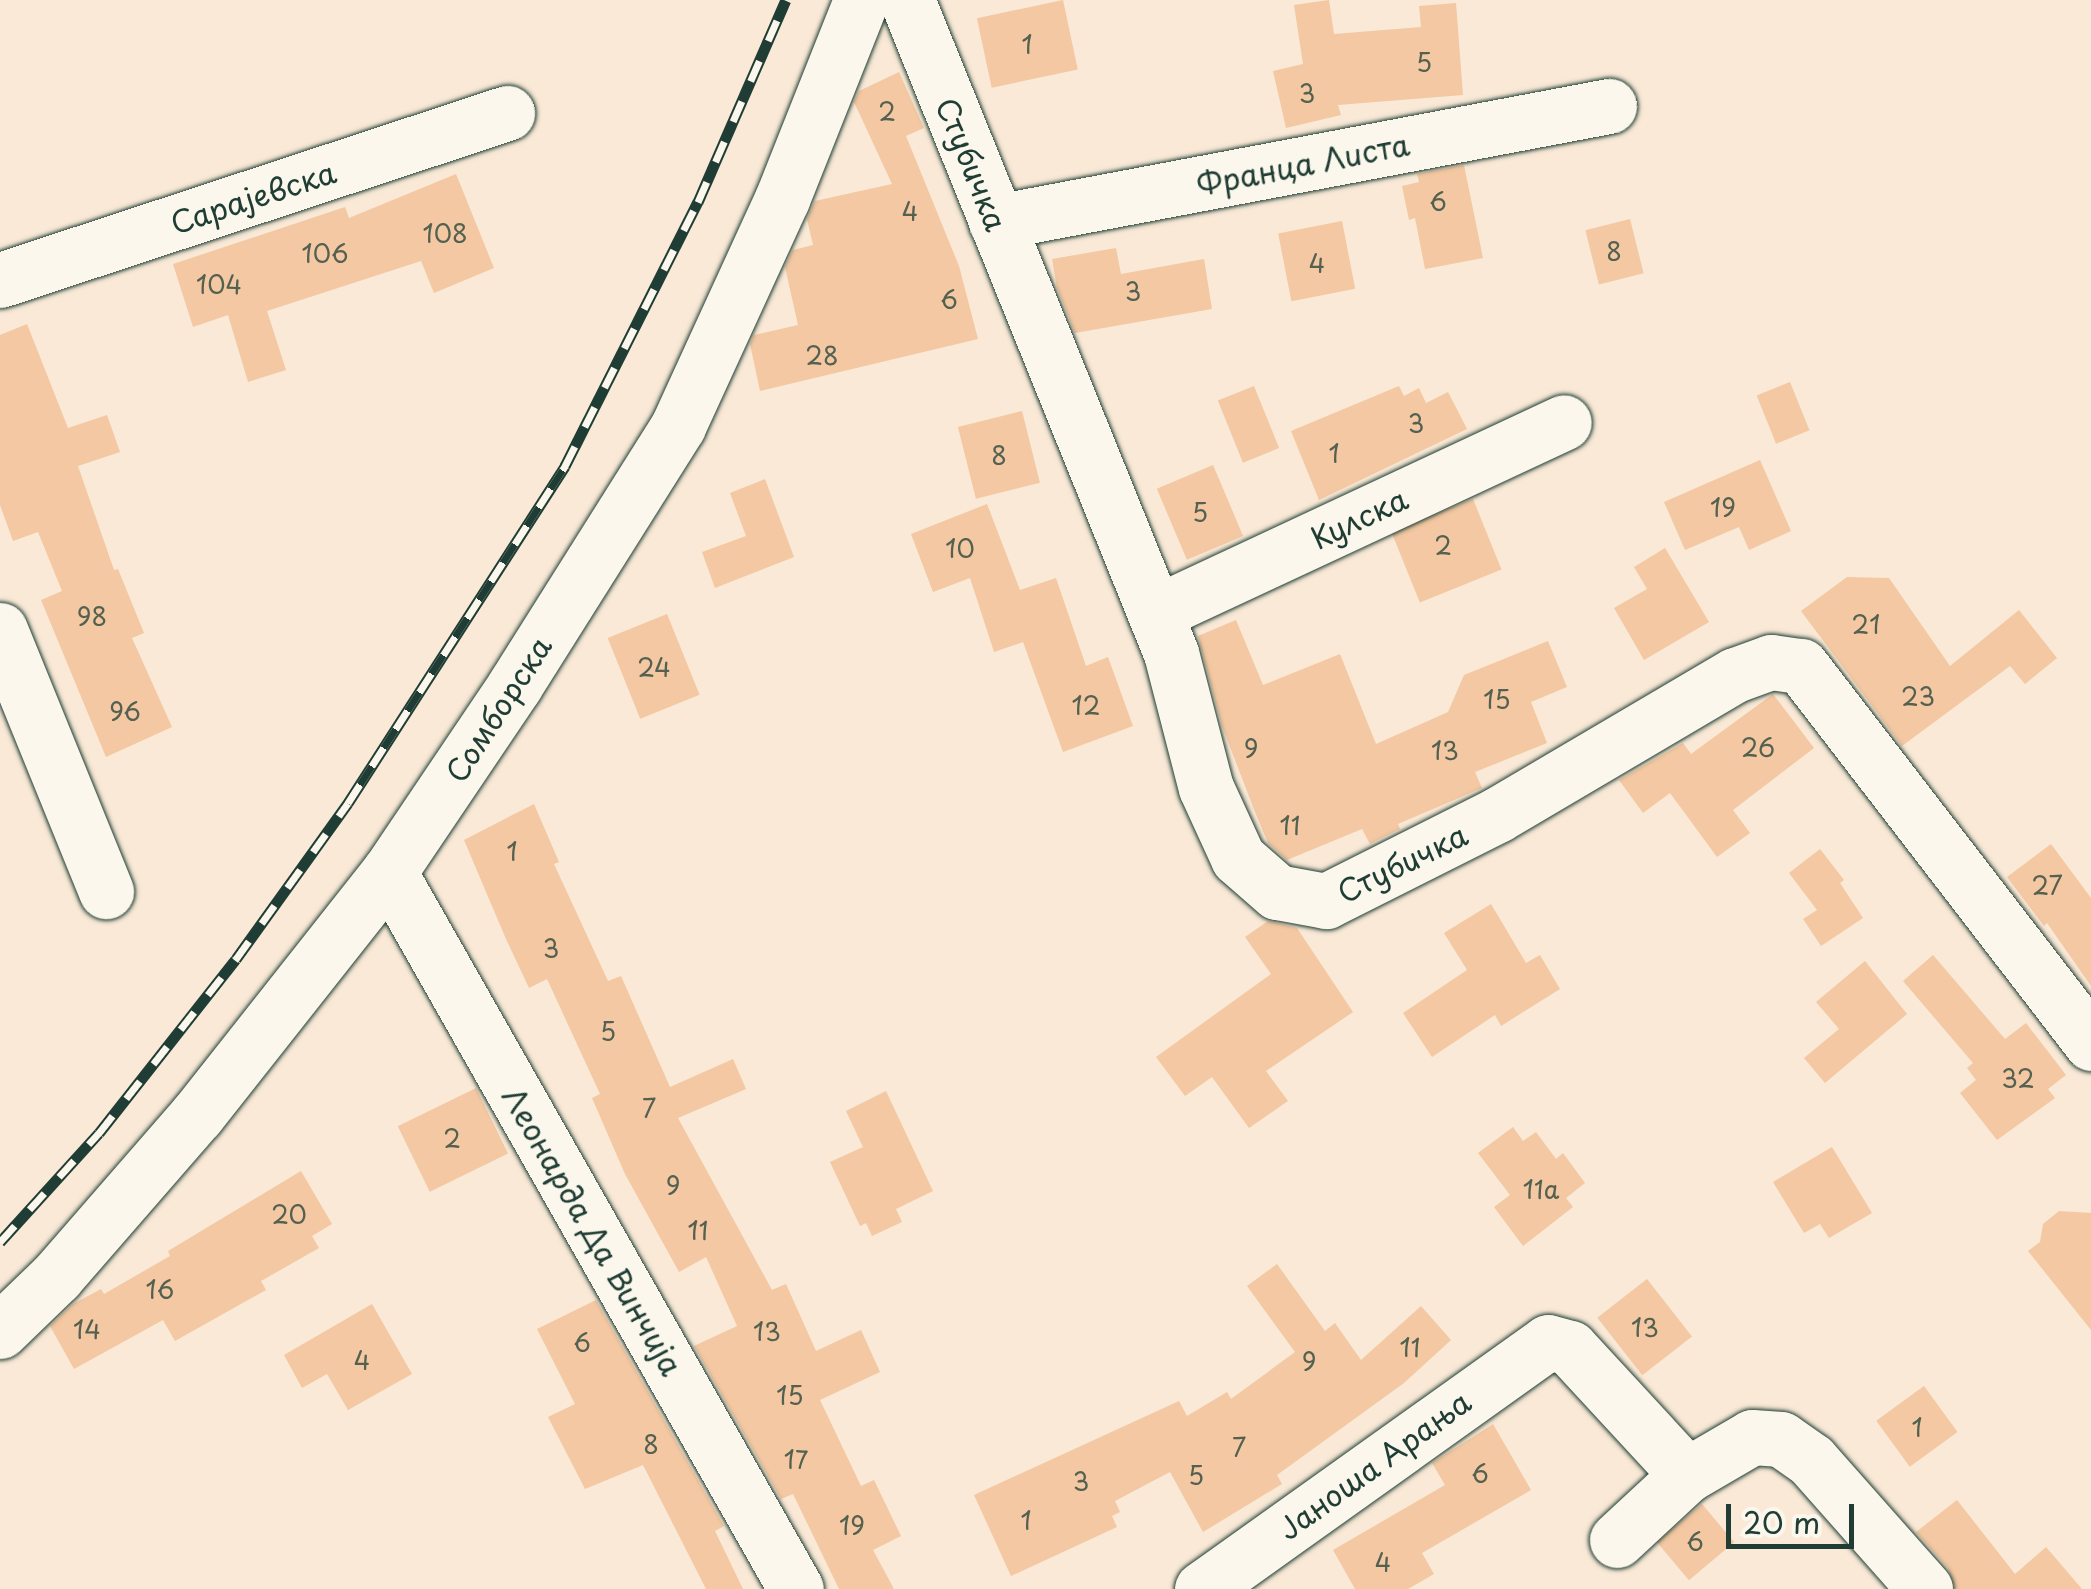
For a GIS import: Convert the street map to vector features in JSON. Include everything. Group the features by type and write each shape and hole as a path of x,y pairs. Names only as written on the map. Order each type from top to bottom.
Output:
{"street":[{"name":"Сомборска","path":"0,1330 56,1277 197,1116 389,872 516,685 678,426 782,199 861,0"},
{"name":"Стубичка","path":"907,0 1171,653 1206,788 1238,858 1278,892 1326,900 1497,814 1735,675 1772,662 1801,666 2091,1043"},
{"name":"Франца Листа","path":"996,222 1610,106"},
{"name":"Сарајевска","path":"0,280 507,113"},
{"name":"Кулска","path":"1155,614 1564,422"},
{"path":"0,630 106,891"},
{"name":"Леонарда Да Винчија","path":"389,872 796,1589"},
{"name":"Јаноша Арања","path":"1202,1589 1548,1342 1570,1348 1688,1475"},
{"path":"1617,1540 1688,1475 1752,1437 1781,1439 1811,1460 1926,1589"}],"building":[{"path":"1063,0 1078,69 992,88 977,18"},
{"path":"1329,0 1334,34 1421,27 1419,6 1456,3 1463,95 1338,105 1341,115 1286,128 1273,71 1303,64 1294,5"},
{"path":"899,72 924,128 906,136 959,266 978,339 760,391 750,344 754,335 798,325 785,267 793,250 813,245 807,219 815,201 892,184 854,102 859,91"},
{"path":"1464,165 1483,258 1425,269 1415,218 1409,220 1402,186 1419,182 1417,174"},
{"path":"456,174 494,268 434,293 421,261 267,311 286,370 248,382 228,315 193,327 173,264 345,207 349,218"},
{"path":"1630,219 1644,273 1599,284 1585,230"},
{"path":"1342,221 1355,289 1291,301 1278,233"},
{"path":"1116,248 1121,274 1204,259 1212,309 1075,333 1057,288 1052,259"},
{"path":"27,324 68,428 107,415 120,452 78,466 114,570 118,569 144,633 132,638 172,727 106,757 41,600 62,591 38,532 13,541 0,505 0,335"},
{"path":"1790,382 1809,430 1776,444 1757,395"},
{"path":"1254,386 1279,448 1243,463 1218,401"},
{"path":"1399,386 1404,396 1419,388 1426,403 1448,392 1467,429 1319,500 1291,431"},
{"path":"1022,411 1040,483 976,499 958,427"},
{"path":"1760,460 1791,531 1749,550 1739,527 1685,550 1664,502"},
{"path":"1213,465 1243,536 1187,560 1157,489"},
{"path":"765,479 794,557 715,588 702,552 746,536 730,493"},
{"path":"1473,499 1501,569 1420,602 1391,532"},
{"path":"987,504 1020,590 1056,578 1086,666 1108,657 1133,726 1063,752 1023,642 994,652 970,578 933,592 911,534"},
{"path":"1665,548 1709,622 1644,660 1614,608 1647,589 1634,567"},
{"path":"1847,577 1889,578 1950,666 2019,610 2057,658 2025,684 2010,666 1902,746 1801,611"},
{"path":"667,614 700,695 640,719 608,638"},
{"path":"1236,620 1263,685 1340,654 1376,744 1448,712 1464,675 1548,641 1567,687 1531,702 1547,743 1475,772 1482,788 1398,824 1400,829 1370,844 1362,829 1287,860 1268,843 1253,807 1222,726 1198,636"},
{"path":"1773,694 1814,748 1733,810 1750,833 1717,857 1670,793 1643,813 1619,780 1683,743 1691,754"},
{"path":"534,804 559,862 554,864 608,981 621,976 670,1087 733,1059 746,1089 678,1118 772,1290 786,1284 816,1351 861,1330 880,1372 820,1400 861,1486 874,1480 901,1536 873,1550 894,1589 839,1589 793,1494 781,1499 694,1346 737,1326 706,1257 679,1272 625,1174 592,1098 600,1094 547,979 529,988 506,939 464,840"},
{"path":"2051,844 2091,898 2091,986 2047,923 2044,926 2007,877"},
{"path":"1820,849 1844,880 1840,883 1863,918 1821,946 1803,919 1817,910 1789,873"},
{"path":"1491,904 1526,963 1540,955 1560,989 1501,1026 1495,1015 1432,1057 1403,1013 1467,970 1444,933"},
{"path":"1268,921 1297,928 1353,1012 1266,1071 1288,1101 1249,1128 1212,1077 1185,1096 1156,1057 1271,974 1245,937"},
{"path":"1933,955 2005,1039 2026,1023 2066,1075 2048,1089 2055,1098 1997,1140 1960,1093 1976,1080 1967,1068 1973,1063 1903,981"},
{"path":"1865,961 1907,1014 1825,1083 1804,1058 1839,1029 1816,1002"},
{"path":"476,1088 508,1154 430,1192 398,1126"},
{"path":"886,1091 933,1191 896,1209 902,1222 872,1236 866,1223 860,1226 830,1162 863,1147 846,1111"},
{"path":"1513,1127 1523,1141 1536,1132 1556,1159 1563,1153 1585,1183 1566,1198 1573,1207 1523,1246 1494,1207 1510,1195 1478,1153"},
{"path":"1832,1147 1872,1213 1829,1238 1820,1224 1804,1233 1773,1182"},
{"path":"301,1171 332,1224 312,1236 319,1248 261,1281 266,1290 175,1341 163,1320 74,1369 50,1326 73,1304 101,1289 104,1294 170,1256 168,1251"},
{"path":"2059,1211 2091,1213 2091,1330 2028,1251 2040,1242 2043,1224"},
{"path":"1277,1264 1325,1331 1335,1323 1361,1360 1421,1306 1451,1340 1404,1383 1277,1475 1282,1484 1203,1532 1170,1472 1115,1501 1120,1512 1112,1516 1117,1527 1011,1576 974,1495 1179,1401 1187,1416 1227,1392 1231,1399 1295,1352 1247,1286"},
{"path":"1647,1279 1692,1337 1642,1375 1597,1318"},
{"path":"596,1300 724,1526 715,1531 743,1589 706,1589 643,1465 585,1489 548,1417 575,1404 537,1329"},
{"path":"372,1304 412,1374 348,1410 327,1374 302,1388 284,1355"},
{"path":"1924,1386 1958,1432 1910,1467 1876,1421"},
{"path":"1493,1424 1531,1490 1422,1553 1434,1574 1408,1589 1355,1589 1333,1550 1445,1485 1432,1463"},
{"path":"1957,1500 2015,1574 2046,1547 2082,1589 1955,1589 1948,1568 1916,1532"},
{"path":"1702,1504 1734,1542 1689,1580 1657,1542"}],"railway":[{"path":"0,1242 99,1133 236,959 348,803 565,466 698,202 786,0"}]}
